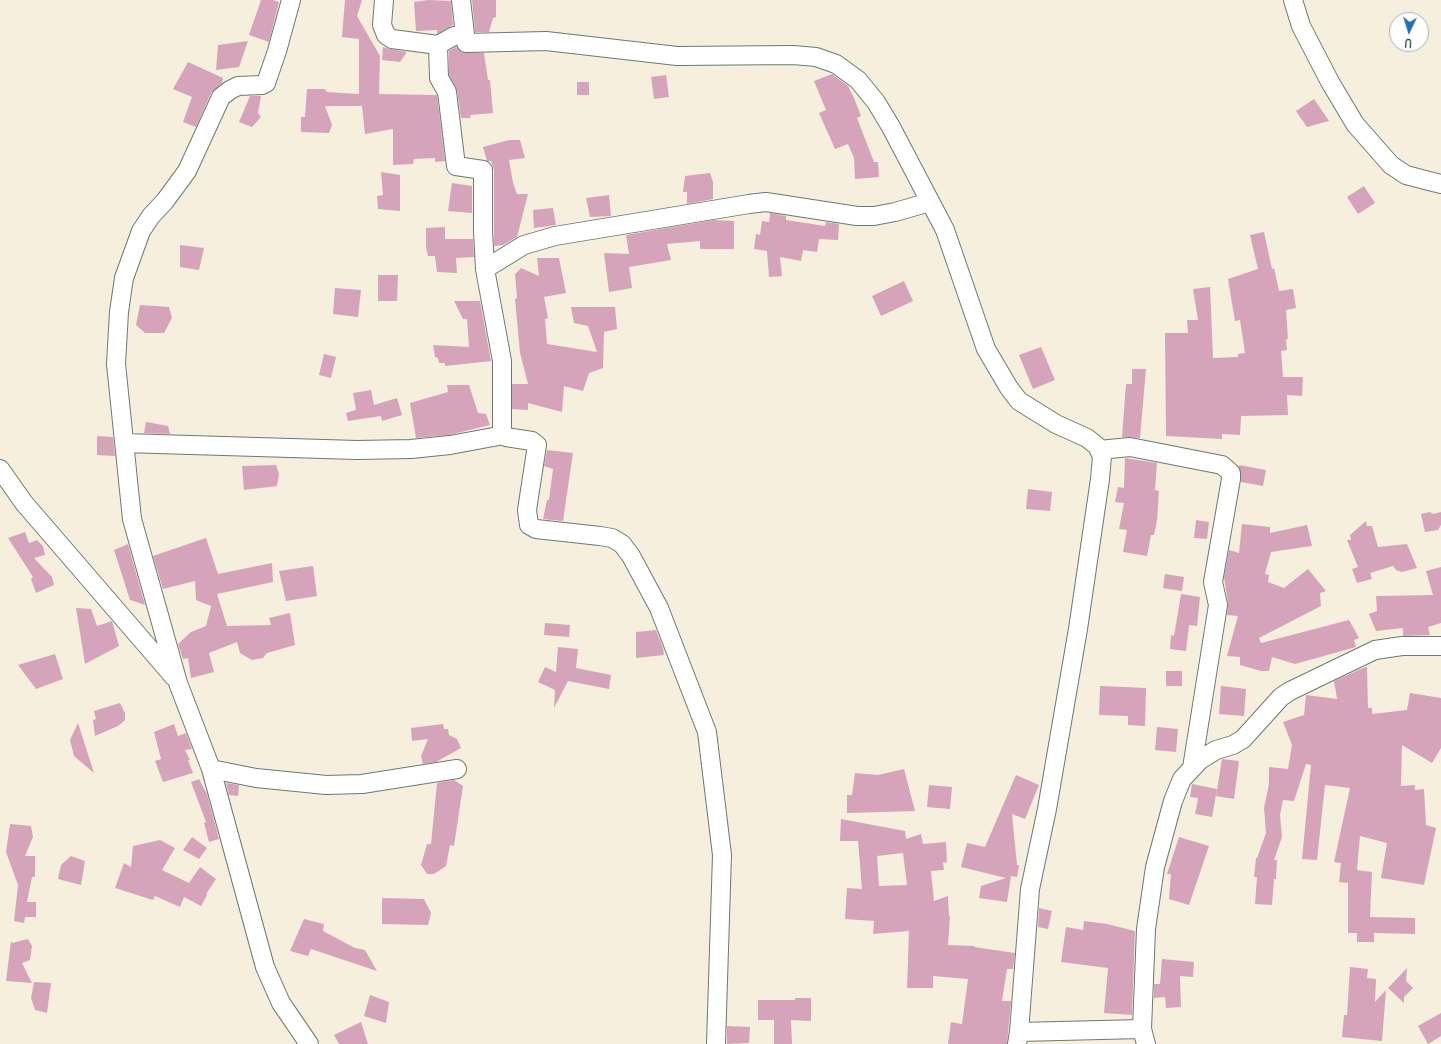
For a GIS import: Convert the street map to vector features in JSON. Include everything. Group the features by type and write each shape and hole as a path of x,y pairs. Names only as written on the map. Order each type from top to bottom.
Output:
{"street":[{"path":"291,0 278,51 266,83 262,85 238,86 221,97 187,171 165,201 151,216 142,231 124,278 118,312 116,364 132,519 178,683 211,769 265,966 281,1003 308,1044"},
{"path":"384,0 382,26 388,37 438,45 454,36 466,34"},
{"path":"461,0 466,43 546,41 677,56 816,56 836,64 858,80 876,102 891,127 945,230 986,349 1008,388 1019,401 1056,424 1087,438 1097,446 1102,456 1100,479 1078,629 1047,810 1030,889 1018,1038 1144,1036 1146,929 1155,867 1173,801 1182,779 1200,760 1216,750 1233,745 1243,739 1281,697 1362,655 1388,647 1441,646"},
{"path":"1293,0 1301,26 1330,82 1355,124 1391,165 1406,175 1441,184"},
{"path":"438,45 439,78 447,92 456,166 483,170 483,231 485,270 502,361 504,435"},
{"path":"485,270 524,245 555,236 742,205 766,202 857,216 874,216 895,212 930,202"},
{"path":"124,443 357,450 411,449 504,435 506,437 532,441 537,445 527,510 529,525 536,528 612,538 622,544 631,556 659,608 708,732 722,855 716,1044"},
{"path":"1099,450 1130,446 1222,464 1231,473 1213,582 1218,605 1192,768"},
{"path":"0,469 24,503 178,683"},
{"path":"211,769 256,778 326,785 362,784 457,769"}],"building":[{"path":"261,0 273,0 279,2 269,42 249,35"},
{"path":"345,0 362,0 357,16 380,56 379,94 437,95 445,161 435,162 435,158 414,159 413,164 393,165 393,129 365,134 362,106 325,106 332,125 329,133 301,132 301,117 305,117 307,89 325,89 327,92 359,94 359,39 342,37"},
{"path":"428,0 451,1 453,25 437,34 437,30 416,31 414,2"},
{"path":"472,0 496,0 496,17 493,18 489,32 475,32"},
{"path":"248,41 239,67 216,70 218,45"},
{"path":"383,47 407,52 400,62 382,60"},
{"path":"456,47 462,52 484,53 488,80 490,80 493,113 470,115 471,118 461,118 457,90 449,75 449,51"},
{"path":"188,62 223,78 222,83 211,93 196,127 183,122 192,97 173,89"},
{"path":"832,74 848,86 854,98 861,116 857,118 874,162 878,162 879,177 855,179 854,158 848,144 835,149 819,113 826,110 814,81"},
{"path":"666,75 669,97 654,99 651,77"},
{"path":"577,82 589,82 589,95 577,95"},
{"path":"250,96 261,96 258,113 261,117 252,127 239,122"},
{"path":"1314,99 1329,121 1307,127 1296,111"},
{"path":"509,140 520,140 525,158 509,160 513,183 517,194 528,194 517,237 503,245 494,246 494,170 491,161 487,161 483,147"},
{"path":"381,172 400,175 400,211 378,209 377,196 383,195"},
{"path":"710,173 713,182 713,199 687,204 687,192 683,192 685,176"},
{"path":"452,183 472,186 472,213 448,211"},
{"path":"1364,186 1375,203 1358,214 1347,197"},
{"path":"609,195 611,216 590,217 586,198"},
{"path":"553,208 556,225 534,228 533,210"},
{"path":"770,213 786,216 786,220 825,226 826,222 839,224 838,240 819,239 817,252 803,250 801,261 780,257 782,276 769,277 767,251 754,249 756,234 760,235 762,221 769,222"},
{"path":"714,220 734,221 734,249 700,249 700,241 667,244 671,260 629,267 632,288 609,292 604,253 629,254 626,235"},
{"path":"445,227 445,239 473,239 474,257 456,258 457,273 437,272 435,256 428,256 426,247 426,228"},
{"path":"1264,232 1272,269 1274,268 1279,291 1293,289 1296,308 1286,310 1288,339 1286,339 1287,350 1281,351 1283,377 1303,377 1302,396 1287,395 1288,415 1241,416 1240,435 1222,434 1222,439 1166,436 1165,333 1188,333 1187,320 1198,320 1193,289 1210,287 1213,358 1238,357 1238,354 1245,353 1240,320 1235,321 1228,279 1258,269 1250,235"},
{"path":"180,245 204,248 199,270 180,267"},
{"path":"537,258 559,258 566,293 544,297 548,318 545,319 547,344 597,352 588,326 574,323 571,307 615,307 617,329 604,332 603,368 589,373 583,391 564,386 562,412 528,403 528,410 512,409 512,384 528,384 520,353 515,299 517,298 515,274 521,268 539,276"},
{"path":"378,275 398,275 397,301 378,301"},
{"path":"904,281 913,301 881,316 872,296"},
{"path":"335,288 361,290 358,317 333,314"},
{"path":"454,301 480,301 491,361 445,366 445,363 439,363 438,358 435,357 433,345 469,347 467,319 463,319"},
{"path":"140,305 169,307 172,318 164,333 145,333 136,325"},
{"path":"1041,347 1055,380 1033,389 1019,355"},
{"path":"324,354 336,357 331,378 319,375"},
{"path":"1132,369 1146,369 1140,438 1122,437 1126,384 1132,384"},
{"path":"447,385 469,385 478,413 486,414 490,425 449,435 416,438 410,403 448,392"},
{"path":"371,390 374,405 397,398 402,415 382,421 381,416 348,421 346,413 356,410 353,393"},
{"path":"146,422 168,426 170,434 144,433"},
{"path":"97,436 113,437 115,456 97,455"},
{"path":"547,450 573,453 563,521 543,519 547,500 549,500 553,469 544,466"},
{"path":"1125,458 1157,463 1155,490 1159,491 1157,520 1154,535 1151,535 1147,556 1123,552 1127,530 1119,529 1124,503 1115,502 1118,487 1124,488"},
{"path":"276,465 279,474 277,486 244,490 242,466"},
{"path":"1239,465 1266,470 1263,486 1241,482"},
{"path":"1028,489 1052,492 1050,511 1026,509"},
{"path":"1430,512 1433,514 1441,512 1441,525 1438,530 1425,532 1421,514"},
{"path":"1196,520 1209,522 1207,539 1194,538"},
{"path":"1366,521 1367,526 1372,526 1378,547 1407,544 1417,568 1402,572 1396,570 1393,566 1370,573 1372,579 1357,583 1352,569 1358,567 1347,540 1351,540 1350,535"},
{"path":"1242,524 1270,527 1270,533 1307,525 1312,546 1271,552 1265,574 1269,575 1268,582 1284,588 1308,569 1326,591 1320,593 1321,606 1259,638 1261,643 1349,620 1359,638 1354,640 1356,647 1295,664 1272,657 1269,671 1261,671 1240,665 1240,657 1227,656 1238,616 1227,615 1228,603 1224,577 1229,550 1239,553"},
{"path":"25,532 29,543 37,540 43,546 45,555 34,558 52,577 54,585 36,593 31,579 33,577 8,538"},
{"path":"206,538 218,574 272,563 273,582 217,594 227,626 271,625 269,618 290,613 295,645 267,653 263,658 252,660 240,653 237,642 209,653 214,672 191,678 188,658 183,659 178,644 191,632 206,626 211,606 196,600 195,581 163,589 153,556"},
{"path":"128,544 145,605 130,600 114,550"},
{"path":"313,566 317,596 286,601 279,571"},
{"path":"1441,567 1441,623 1428,627 1430,635 1403,636 1403,628 1376,631 1369,614 1377,611 1376,596 1433,595 1426,571"},
{"path":"1165,574 1184,577 1182,591 1163,588"},
{"path":"1181,594 1200,597 1197,626 1189,625 1186,651 1170,649 1171,635 1174,636"},
{"path":"76,608 91,609 97,626 112,621 119,646 85,664"},
{"path":"545,623 570,625 569,637 544,635"},
{"path":"656,630 664,655 636,658 636,632"},
{"path":"558,647 578,649 576,668 611,675 609,689 568,681 554,708 555,690 538,682 545,667 556,672"},
{"path":"55,654 63,679 36,689 18,665"},
{"path":"1367,667 1368,708 1372,708 1372,714 1407,710 1410,693 1441,698 1441,748 1432,763 1402,745 1401,786 1415,785 1415,790 1424,789 1426,825 1436,828 1424,885 1381,878 1387,843 1360,836 1357,870 1372,872 1370,917 1415,918 1415,934 1374,933 1374,942 1357,942 1357,933 1348,933 1348,883 1339,882 1341,863 1334,862 1350,788 1325,785 1317,860 1302,859 1311,765 1306,764 1294,801 1283,800 1280,815 1282,837 1274,860 1277,860 1272,905 1255,904 1257,877 1254,877 1256,858 1266,833 1264,808 1269,784 1269,767 1288,769 1292,745 1283,722 1304,715 1306,695 1337,699 1334,681"},
{"path":"1166,671 1182,671 1182,686 1166,686"},
{"path":"1100,686 1146,688 1145,726 1128,725 1128,716 1099,715"},
{"path":"1221,686 1246,689 1244,716 1219,714"},
{"path":"120,703 125,713 125,720 118,726 95,736 93,720 96,719 94,711"},
{"path":"78,723 94,773 74,756 70,740"},
{"path":"174,724 178,736 186,733 192,749 185,750 190,760 188,760 193,773 163,782 155,761 161,759 154,732"},
{"path":"443,724 444,729 448,729 449,735 457,739 461,748 436,762 423,764 421,756 428,739 412,741 411,728"},
{"path":"1157,727 1178,729 1176,752 1155,750"},
{"path":"1222,759 1239,761 1234,799 1216,796"},
{"path":"904,769 915,811 847,813 847,795 852,795 855,773 878,775"},
{"path":"1016,775 1039,785 1025,819 1012,814 1017,865 1019,865 1017,877 1011,876 1007,902 979,898 981,886 1006,878 961,867 967,843 985,847"},
{"path":"199,779 207,794 219,839 209,842 204,823 206,822 191,782"},
{"path":"454,780 463,786 454,846 450,845 446,866 434,874 427,874 421,865 427,844 431,844 437,783"},
{"path":"226,783 239,785 238,796 229,795"},
{"path":"1192,784 1217,789 1212,817 1195,814 1198,798 1190,797"},
{"path":"929,785 952,787 950,809 927,807"},
{"path":"841,819 905,831 906,839 921,834 923,844 946,842 947,863 943,862 944,870 931,871 934,901 948,896 950,916 948,945 975,946 974,947 1015,953 1013,969 1007,969 1002,1001 1011,1001 1007,1044 948,1044 951,1022 962,1024 968,979 933,976 933,988 907,988 909,931 873,934 874,921 845,919 847,888 862,889 858,841 840,841","holes":["903,853 907,885 879,886 877,856"]},
{"path":"10,824 31,826 33,837 25,856 35,856 35,877 32,877 27,902 36,902 36,917 25,917 24,923 14,921 18,885 6,852"},
{"path":"192,837 207,848 199,859 183,850"},
{"path":"1179,837 1209,846 1189,905 1169,899 1171,874 1167,874"},
{"path":"160,840 175,848 162,870 189,883 200,867 216,879 206,894 207,895 201,906 184,897 180,907 155,896 153,900 115,888 124,863 131,867 133,846"},
{"path":"71,856 85,861 81,885 58,879 61,865"},
{"path":"382,898 424,899 431,913 428,925 382,924"},
{"path":"1039,908 1052,911 1048,929 1038,927"},
{"path":"304,919 324,924 323,931 355,948 365,950 377,971 311,949 308,956 290,951"},
{"path":"1084,921 1107,924 1135,931 1132,1015 1104,1013 1108,968 1061,962 1066,927 1083,930"},
{"path":"28,939 32,946 30,960 22,963 32,983 6,981 11,941 12,943"},
{"path":"1162,959 1194,962 1193,977 1180,976 1181,1007 1166,1008 1165,997 1154,998 1154,984 1160,984"},
{"path":"1350,967 1368,969 1367,978 1376,979 1375,1002 1386,990 1382,1041 1342,1037 1344,1015 1347,1015"},
{"path":"1407,968 1406,981 1413,988 1404,997 1404,1003 1388,988"},
{"path":"34,982 51,983 47,1013 35,1010 31,998"},
{"path":"370,995 389,1002 386,1023 364,1016"},
{"path":"795,998 811,998 811,1021 791,1020 792,1044 774,1044 774,1020 758,1020 758,1000 795,1000"},
{"path":"1441,1013 1441,1036 1428,1044 1418,1026"},
{"path":"361,1022 368,1044 339,1044 334,1035"},
{"path":"727,1026 750,1027 749,1043 727,1044"}]}
